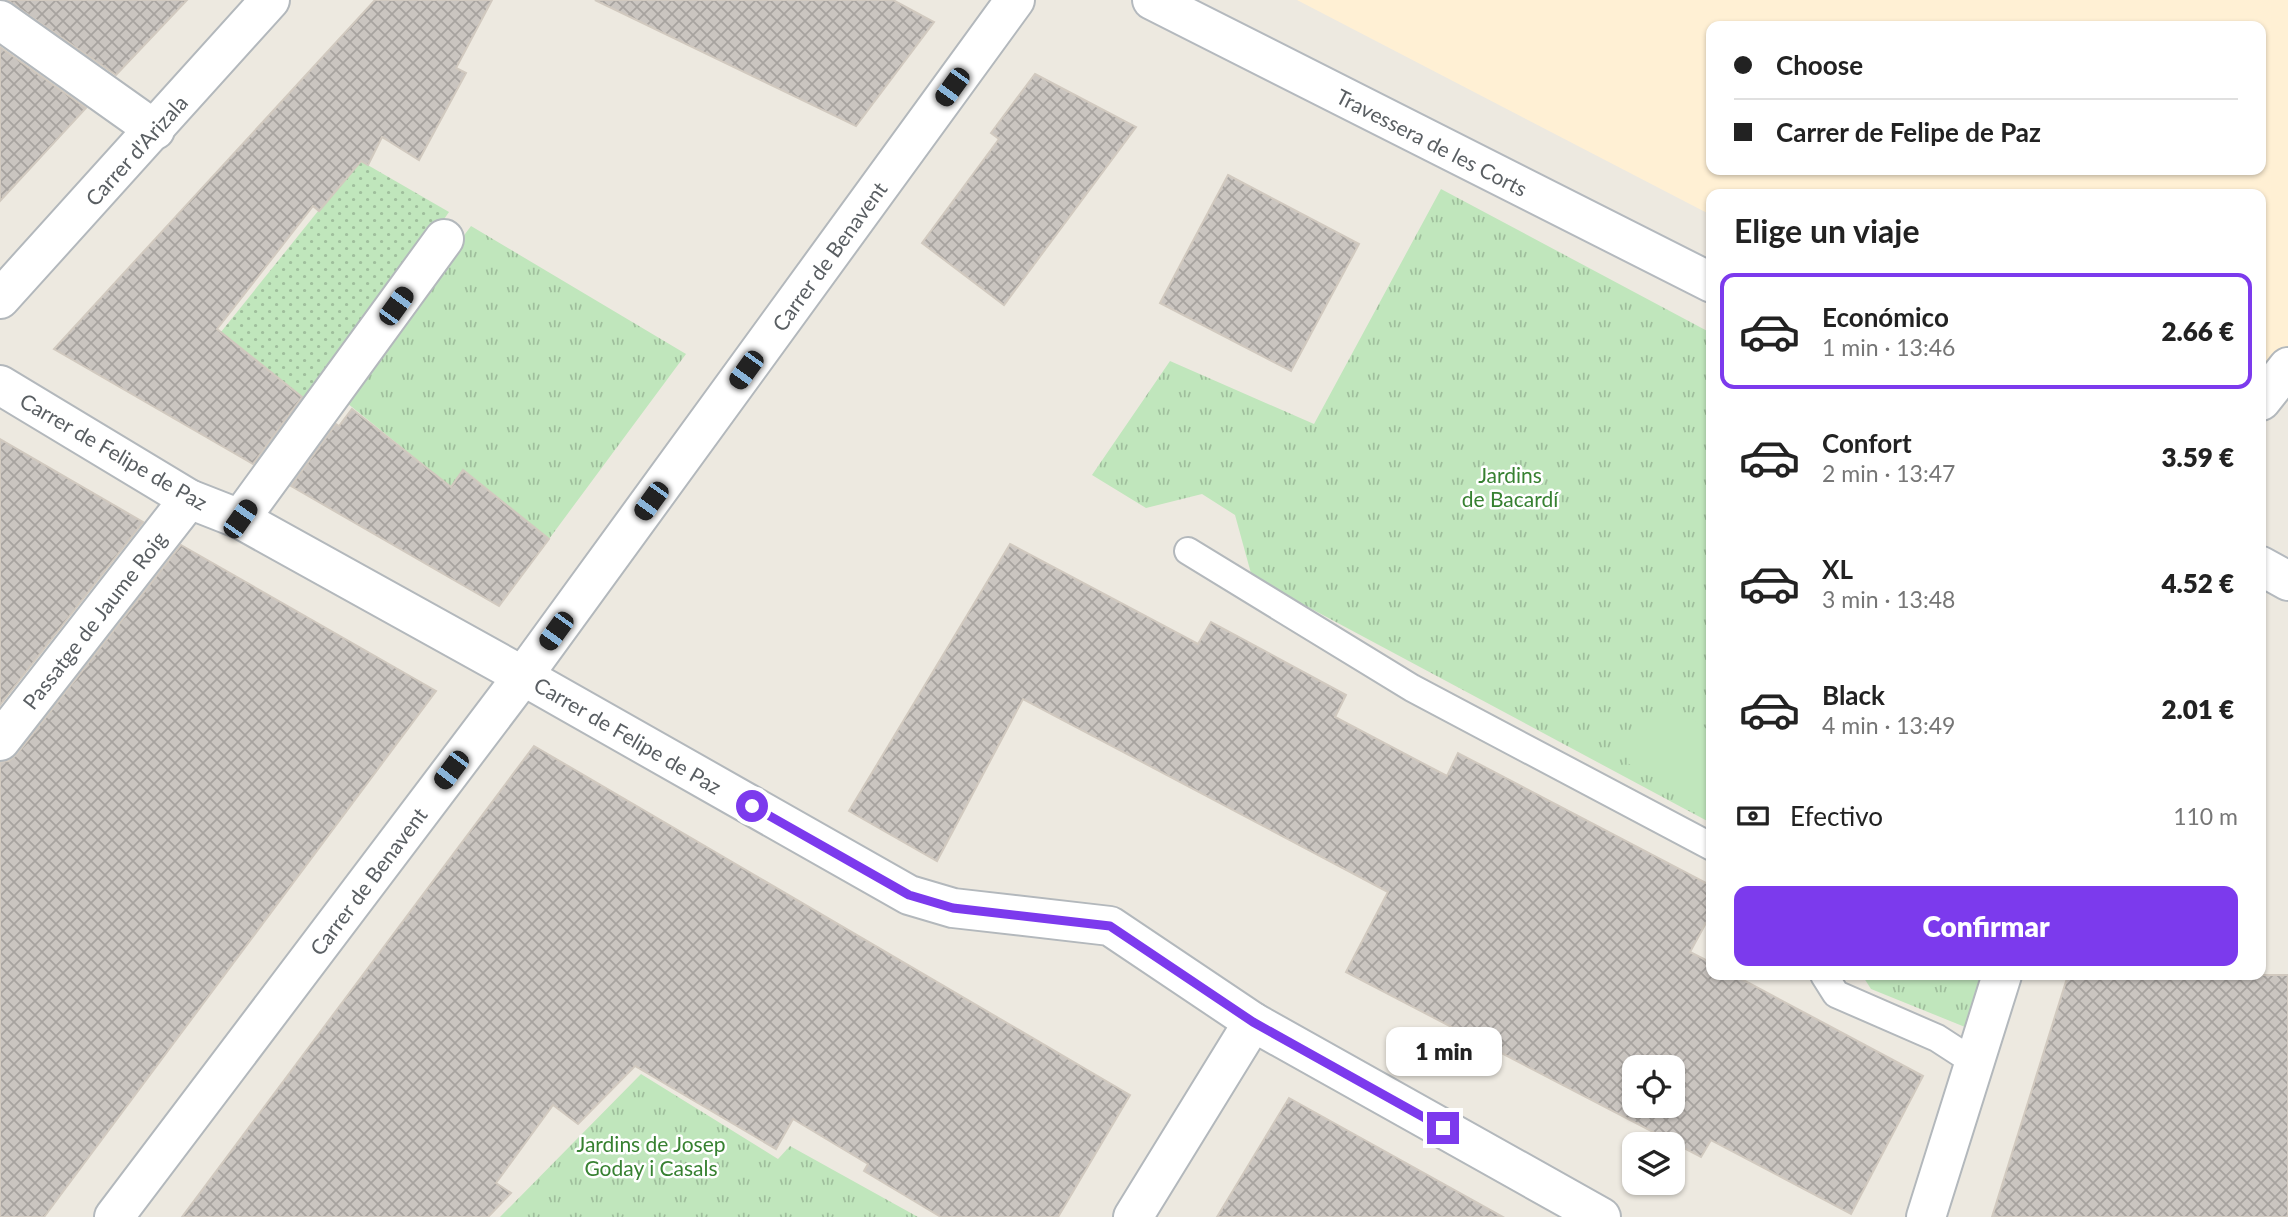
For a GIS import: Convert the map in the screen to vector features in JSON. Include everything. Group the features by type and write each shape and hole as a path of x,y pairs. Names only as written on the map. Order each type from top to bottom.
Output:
{"street":[{"name":"Carrer d'Arizala","path":"0,299 270,0"},
{"name":"Carrer de Benavent","path":"114,1217 523,676 1015,0"},
{"name":"Travessera de les Corts","path":"1152,0 1706,280"},
{"path":"0,20 155,130"},
{"path":"240,519 444,239"},
{"path":"2266,395 2288,367"},
{"name":"Carrer de Felipe de Paz","path":"0,385 188,499 240,519 909,895 953,908 1110,926 1253,1022 1601,1217"},
{"name":"Passatge de Jaume Roig","path":"0,741 188,499"},
{"path":"2266,569 2288,581"},
{"path":"1926,1217 2000,980"},
{"path":"1133,1217 1253,1022"}],"lane":[{"path":"1188,551 1412,688 1706,844"},
{"path":"1827,980 1836,994 1937,1038 1974,1062"}],"shaded area":[{"path":"1297,0 2288,0 2288,367 2266,398 2266,189 1706,189 1706,212"}],"green space":[{"path":"359,160 449,212 313,405 221,332"},
{"name":"Jardins de Bacardí","path":"1441,189 1706,330 1706,820 1252,577 1235,515 1202,494 1146,508 1092,475 1170,361 1314,424"},
{"path":"471,226 686,354 549,539 464,470 451,487 342,399"},
{"path":"1664,700 1706,729 1706,802 1627,763"},
{"path":"1865,980 1981,980 1965,1027 1871,989"},
{"name":"Jardins de Josep Goday i Casals","path":"641,1074 778,1159 790,1146 918,1217 500,1217"}],"building":[{"path":"7,0 187,0 116,75"},
{"path":"375,0 492,0 456,68 466,73 419,160 382,137 368,165 361,161 319,211 313,206 217,329 302,397 253,464 54,349"},
{"path":"595,0 893,0 934,22 856,126"},
{"path":"0,47 86,108 0,201"},
{"path":"1035,74 1136,127 1004,305 922,243 999,139 991,133"},
{"path":"1228,175 1359,244 1291,371 1160,303"},
{"path":"352,409 451,487 463,470 549,539 499,606 291,486 336,424 339,426"},
{"path":"0,439 143,522 0,705"},
{"path":"1010,544 1198,644 1211,622 1346,695 1335,717 1447,776 1458,753 1706,883 1706,923 1690,952 1706,960 1706,980 1743,980 1923,1076 1851,1214 1711,1140 1701,1157 1685,1149 1685,1132 1653,1132 1626,1118 1685,1118 1685,1055 1622,1055 1622,1116 1346,972 1388,892 1023,699 937,861 849,811"},
{"path":"181,545 436,691 44,1217 0,1217 0,762 9,761 17,754"},
{"path":"534,746 1130,1095 1058,1217 941,1217 864,1171 868,1164 793,1119 776,1149 635,1066 578,1124 553,1105 496,1183 511,1193 488,1217 182,1217"},
{"path":"2266,975 2288,975 2288,1217 1992,1217 2066,980 2266,980"},
{"path":"1289,1098 1503,1217 1217,1217"}],"route":[{"path":"752,806 909,895 953,908 1110,926 1253,1022 1443,1128"}]}
